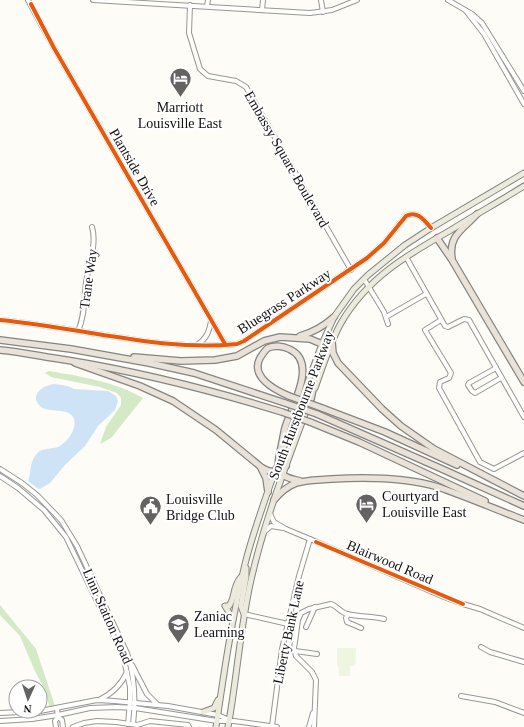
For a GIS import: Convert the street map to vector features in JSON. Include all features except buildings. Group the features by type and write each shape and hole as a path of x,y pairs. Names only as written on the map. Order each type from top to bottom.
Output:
{"highway":[{"path":"452,260 451,251 454,236 477,214"},
{"path":"437,238 452,260 524,382"},
{"path":"294,337 314,332 334,317"},
{"path":"109,356 181,361 215,360 237,356 271,338 294,337 310,339 322,344 324,351 316,375 311,399"},
{"path":"0,340 70,349 194,373 317,414 524,506"},
{"path":"332,342 333,353 336,360 401,426 434,449 524,496"},
{"path":"279,472 279,461 284,429 301,382 302,365 299,357 292,350 284,347 268,348 259,360 258,369 261,377 269,386 289,396 322,408 385,432 496,482"},
{"path":"0,350 121,370 176,382 248,401 310,422 359,442 524,519"},
{"path":"69,361 140,386 173,401 216,430 267,471 279,472 288,478 301,481 363,477 406,480 437,487 524,519"},
{"path":"279,472 286,466"},
{"path":"261,467 266,478 268,492"},
{"path":"274,500 283,490 301,481"}],"main road":[{"name":"South Hurstbourne Parkway","path":"279,461 301,397 334,317 364,279 394,253 431,228 524,173"},
{"name":"South Hurstbourne Parkway","path":"286,466 332,342 348,313 369,286 382,274 406,257 524,186"},
{"path":"431,228 437,238"},
{"name":"South Hurstbourne Parkway","path":"216,727 228,642 242,576 250,546 268,492 279,472"},
{"name":"South Hurstbourne Parkway","path":"228,727 244,614 256,558 274,500 279,472"},
{"path":"250,546 253,547 256,558"},
{"path":"244,614 241,606 246,577 246,563"},
{"path":"233,619 225,606 229,606 236,583 242,576"},
{"path":"203,712 214,708 220,697"}],"street":[{"name":"Plantside Drive","path":"28,0 57,54 225,344"},
{"path":"93,0 304,13 323,12 344,6 357,0"},
{"path":"207,6 208,0"},
{"path":"262,10 263,0"},
{"path":"321,0 323,12"},
{"path":"448,0 482,23 524,91"},
{"name":"Embassy Square Boulevard","path":"190,5 189,33 200,69 208,76 236,80 246,87 351,270"},
{"path":"466,11 484,34 524,104"},
{"name":"Bluegrass Parkway","path":"0,320 154,343 197,345 238,344 351,270 378,250 406,216 410,214 418,215 431,228"},
{"name":"Trane Way","path":"78,331 84,310 86,281 94,239 92,227"},
{"path":"406,257 445,326 448,327 467,319 524,417"},
{"path":"364,279 386,317 388,324"},
{"path":"386,317 426,294"},
{"path":"441,320 425,330 451,376 440,382 439,388 480,462 494,469 524,453"},
{"path":"197,345 206,338 211,321"},
{"path":"496,368 468,385 472,392 475,393 502,380"},
{"name":"Linn Station Road","path":"0,469 18,480 49,506 61,520 77,546 128,653 135,686 135,708 130,724"},
{"name":"Linn Station Road","path":"0,476 18,488 44,510 66,538 123,655 127,671 130,702 130,724"},
{"name":"Blairwood Road","path":"270,512 274,522 310,540 444,597 484,611 524,628"},
{"name":"Blairwood Road","path":"264,532 271,526 286,529"},
{"name":"Liberty Bank Lane","path":"272,726 272,714 282,649 299,576 310,540"},
{"path":"314,727 316,680 312,672 298,659 295,651 298,618 303,611 333,604 340,611 348,614 384,619"},
{"path":"306,626 315,607"},
{"path":"244,614 288,624"},
{"path":"348,614 346,618 347,622 361,628"},
{"path":"481,647 490,652 524,662"},
{"path":"295,651 317,654"},
{"path":"130,661 139,675 147,694 157,705"},
{"path":"48,710 97,700 109,695 123,680 127,671"},
{"path":"461,696 495,702 524,713"},
{"path":"97,700 157,705 203,712 217,718"},
{"path":"0,721 58,716 90,708 117,707 217,718 277,727"},
{"path":"309,727 314,707"},
{"path":"57,708 58,716 62,720 63,727"},
{"path":"56,727 55,721 58,716"},
{"path":"73,727 79,724 92,722 109,721 140,724 150,720 188,725 189,727"}],"green space":[{"path":"49,371 86,378 120,387 143,398 111,438 100,444 106,427 121,405 121,398 117,393 100,387 51,377 45,373"},
{"path":"0,605 36,649 46,679 39,679 20,636 0,615"},
{"path":"337,648 356,648 355,666 350,666 350,676 339,676 337,665"},
{"path":"48,685 55,706 49,706 48,701"}],"water":[{"path":"55,384 68,386 74,389 108,391 116,396 118,401 115,410 98,426 85,446 65,465 50,483 40,489 28,481 31,465 36,454 42,450 56,448 65,442 73,431 75,423 72,415 64,412 44,409 37,403 36,398 39,391 46,386"}],"cycle path":[{"path":"31,4 54,48 225,344"},
{"path":"0,320 128,339 182,345 200,346 237,344 244,341 367,258 384,243 406,216 410,214 417,215 431,228"},
{"path":"316,542 463,604"}],"place":[{"name":"Marriott Louisville East","path":"180,98"},
{"name":"Courtyard Louisville East","path":"366,524"},
{"name":"Louisville Bridge Club","path":"150,526"},
{"name":"Zaniac Learning","path":"178,644"}]}
